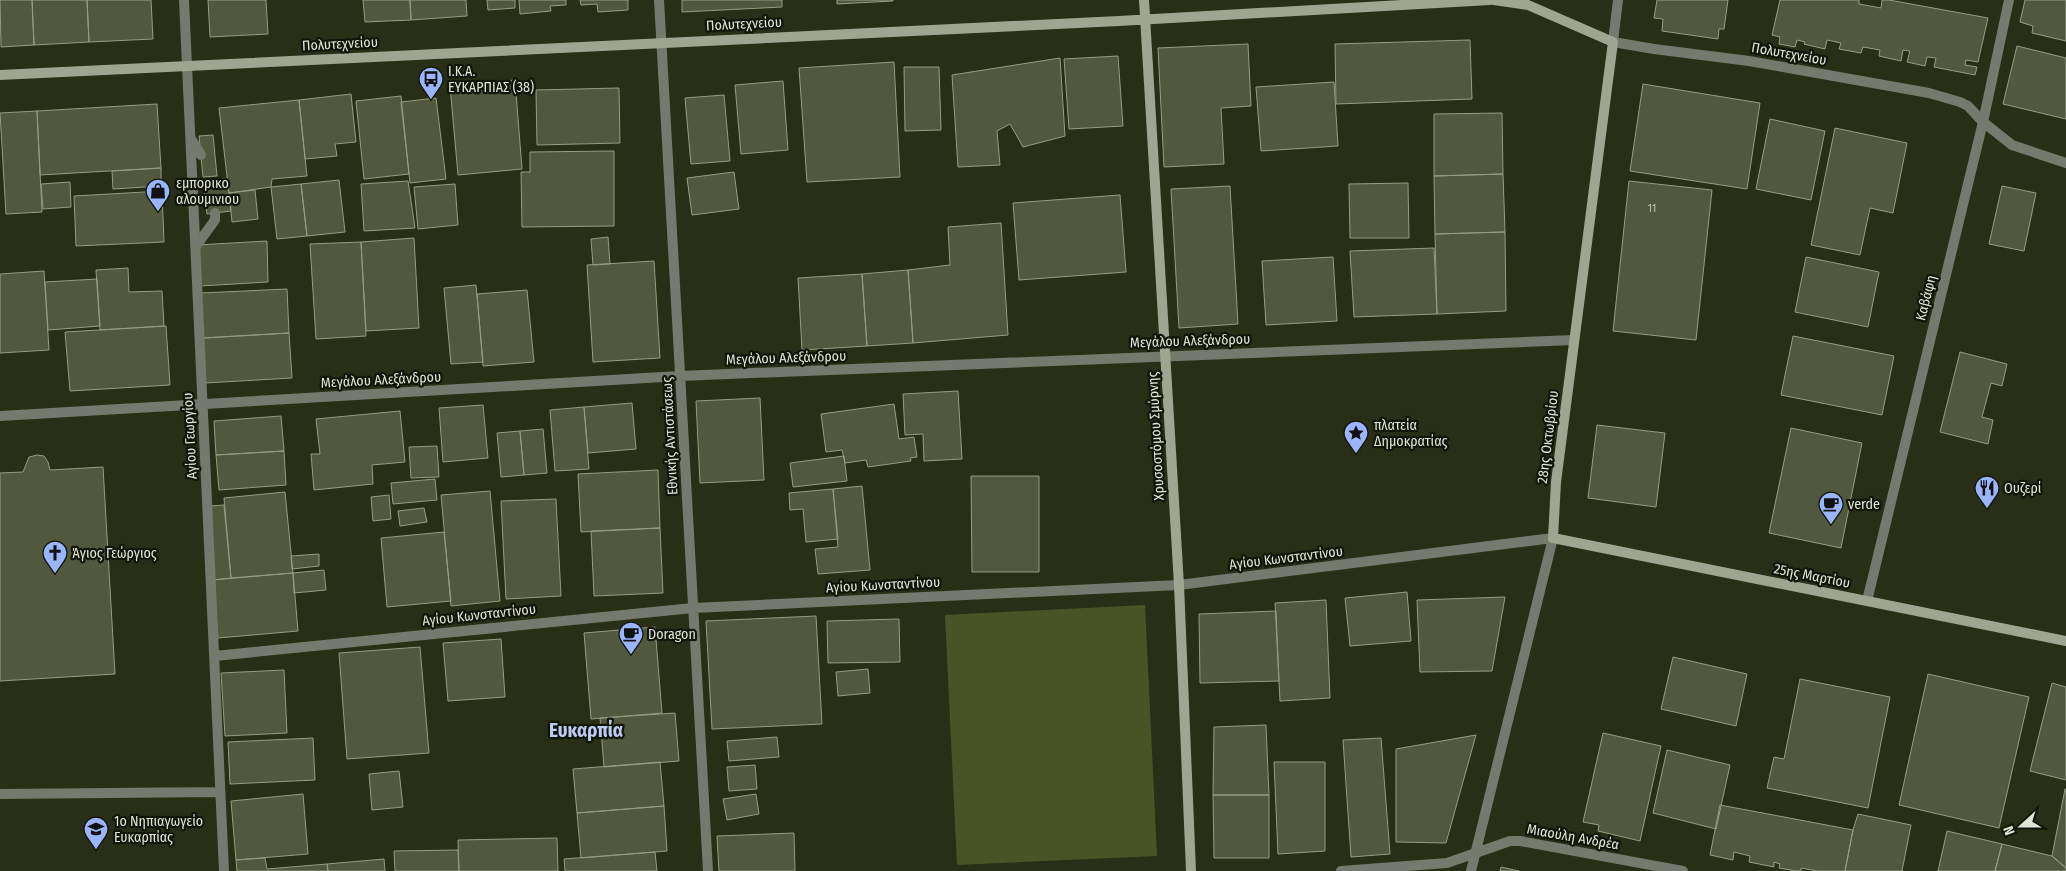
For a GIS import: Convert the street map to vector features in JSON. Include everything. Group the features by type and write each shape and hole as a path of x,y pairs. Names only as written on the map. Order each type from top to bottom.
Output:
{"street":[{"name":"Αγίου Γεωργίου","path":"184,0 224,871"},
{"name":"Εθνικής Αντιστάσεως","path":"660,0 708,871"},
{"name":"Χρυσοστόμου Σμύρνης","path":"1144,0 1179,585 1191,871"},
{"name":"Πολυτεχνείου","path":"0,75 1145,19 1490,0"},
{"name":"Πολυτεχνείου","path":"1494,0 1528,5 1613,42 1749,61 1929,93 1968,106 1983,122 2012,145 2066,163"},
{"name":"28ης Οκτωβρίου","path":"1471,871 1553,538 1556,482 1573,340 1618,0"},
{"name":"Καβάφη","path":"1867,601 1983,122 2009,0"},
{"path":"190,139 200,155"},
{"path":"196,246 215,220 215,213"},
{"name":"Μεγάλου Αλεξάνδρου","path":"0,416 680,376 1573,340"},
{"name":"25ης Μαρτίου","path":"1553,538 2066,641"},
{"name":"Αγίου Κωνσταντίνου","path":"214,656 693,608 1179,585 1553,538"},
{"path":"0,794 220,792"},
{"name":"Μιαούλη Ανδρέα","path":"1341,871 1431,866 1448,863 1510,841 1520,841 1683,871"}],"green space":[{"path":"1145,605 1157,856 957,865 945,615"}],"building":[{"path":"0,0 32,0 34,45 1,47"},
{"path":"32,0 87,0 89,42 34,45"},
{"path":"87,0 151,0 153,39 89,42"},
{"path":"208,0 266,0 268,34 210,37"},
{"path":"363,0 410,0 411,20 365,22"},
{"path":"410,0 466,0 467,16 411,20"},
{"path":"487,0 515,0 515,8 488,10"},
{"path":"519,0 566,0 566,5 550,6 551,11 520,14"},
{"path":"580,0 628,0 628,10 598,12 597,4 581,5"},
{"path":"682,0 782,0 782,7 682,12"},
{"path":"837,0 893,0 893,1 837,4"},
{"path":"1657,0 1728,0 1724,29 1719,29 1718,39 1662,31 1663,19 1654,18"},
{"path":"1780,0 1859,0 1859,4 1881,8 1882,0 1889,0 1988,18 1978,62 1966,60 1965,65 1977,67 1975,75 1934,67 1936,58 1927,57 1925,66 1907,62 1910,51 1903,50 1901,61 1879,56 1880,50 1863,47 1861,53 1839,49 1841,43 1827,40 1825,49 1804,44 1805,42 1797,40 1795,47 1779,44 1780,37 1772,35"},
{"path":"2025,0 2066,0 2066,41 2032,33 2033,26 2020,22"},
{"path":"1470,40 1472,99 1336,104 1335,44"},
{"path":"1248,44 1251,106 1221,108 1224,164 1164,167 1158,48"},
{"path":"2017,46 2066,58 2066,119 2003,104"},
{"path":"1118,56 1123,126 1069,129 1064,59"},
{"path":"1060,58 1065,136 1023,147 1010,124 997,131 1000,165 958,167 952,75"},
{"path":"894,62 900,177 807,182 799,68"},
{"path":"904,67 939,67 941,130 905,131"},
{"path":"515,80 522,169 458,175 450,86"},
{"path":"783,81 788,150 741,154 735,85"},
{"path":"1334,82 1338,146 1261,151 1256,87"},
{"path":"1643,84 1760,103 1747,189 1630,171"},
{"path":"619,88 620,143 537,145 536,90"},
{"path":"351,94 356,142 335,144 337,156 305,159 299,100"},
{"path":"724,95 730,161 691,164 685,98"},
{"path":"401,96 409,174 364,179 356,101"},
{"path":"436,98 446,179 410,183 401,102"},
{"path":"299,100 307,176 272,179 271,187 229,193 219,108"},
{"path":"157,104 161,168 40,175 37,111"},
{"path":"37,111 42,212 6,214 0,113"},
{"path":"1502,113 1503,174 1434,176 1434,114"},
{"path":"1770,119 1825,131 1811,200 1756,189"},
{"path":"1835,128 1907,143 1893,213 1870,208 1860,255 1811,245"},
{"path":"213,135 217,176 203,177 199,136"},
{"path":"614,151 614,226 522,227 521,172 530,172 530,152"},
{"path":"161,168 161,186 113,189 112,171"},
{"path":"734,172 739,209 692,215 687,178"},
{"path":"1503,174 1505,232 1435,234 1434,176"},
{"path":"227,178 231,211 207,214 203,181"},
{"path":"339,180 345,232 307,236 301,184"},
{"path":"408,181 415,228 364,231 361,184"},
{"path":"1629,181 1712,190 1696,340 1613,331"},
{"path":"70,182 71,207 43,209 41,184"},
{"path":"1408,183 1409,238 1350,238 1349,184"},
{"path":"301,184 307,236 277,239 271,187"},
{"path":"455,184 458,225 418,229 414,187"},
{"path":"1230,186 1238,324 1179,328 1171,189"},
{"path":"2002,186 2036,193 2024,251 1989,244"},
{"path":"255,190 258,219 232,222 229,193"},
{"path":"162,191 164,242 76,246 74,196"},
{"path":"1120,195 1126,272 1019,280 1013,203"},
{"path":"1001,223 1008,335 913,343 908,270 950,265 948,227"},
{"path":"1505,232 1506,311 1437,314 1435,234"},
{"path":"608,237 610,264 593,265 591,239"},
{"path":"414,238 419,328 366,331 361,242"},
{"path":"267,241 268,282 200,286 197,245"},
{"path":"361,242 366,336 316,339 310,244"},
{"path":"1434,248 1437,314 1354,317 1350,251"},
{"path":"1333,257 1337,321 1266,325 1262,261"},
{"path":"1806,257 1879,272 1868,327 1795,312"},
{"path":"654,261 660,358 593,362 587,265"},
{"path":"128,268 129,292 162,291 164,326 100,330 96,270"},
{"path":"908,270 913,343 867,346 862,274"},
{"path":"44,271 49,350 0,353 0,274"},
{"path":"862,274 867,346 802,350 798,278"},
{"path":"97,279 100,326 48,330 45,282"},
{"path":"476,285 483,362 451,364 444,288"},
{"path":"287,289 289,333 203,338 201,293"},
{"path":"527,290 534,362 483,366 477,294"},
{"path":"166,326 170,385 70,391 65,332"},
{"path":"289,333 292,378 205,383 203,338"},
{"path":"1793,336 1894,356 1882,415 1781,395"},
{"path":"1960,352 2007,364 2002,386 1991,383 1982,417 1993,420 1988,444 1940,432"},
{"path":"958,391 962,459 924,461 923,434 905,435 903,394"},
{"path":"760,398 764,480 700,483 696,401"},
{"path":"632,403 636,449 588,453 584,407"},
{"path":"894,404 899,439 914,437 917,457 910,458 911,461 868,467 866,460 845,463 842,450 826,452 821,414"},
{"path":"483,405 488,458 443,462 439,408"},
{"path":"584,407 589,469 555,471 550,410"},
{"path":"400,411 405,462 372,465 373,484 314,490 311,454 320,454 316,419"},
{"path":"281,416 284,451 216,455 214,421"},
{"path":"1597,425 1665,433 1656,507 1588,498"},
{"path":"1791,428 1862,443 1841,548 1769,533"},
{"path":"543,429 547,473 524,475 520,431"},
{"path":"520,431 524,475 501,477 497,433"},
{"path":"437,446 439,477 411,478 409,447"},
{"path":"284,451 286,485 219,490 216,455"},
{"name":"Άγιος Γεώργιος","path":"44,456 50,470 103,467 115,674 0,681 0,473 23,472 29,457"},
{"path":"844,456 847,481 793,487 790,463"},
{"path":"658,470 660,528 581,532 578,474"},
{"path":"971,476 1039,476 1039,572 972,572"},
{"path":"435,479 437,500 393,504 391,483"},
{"path":"862,486 870,570 818,574 815,549 838,547 833,489"},
{"path":"833,489 838,539 806,542 803,509 790,510 789,493"},
{"path":"490,491 500,601 451,606 441,495"},
{"path":"285,492 293,573 231,578 224,498"},
{"path":"389,495 391,519 373,521 371,497"},
{"path":"556,499 561,596 506,599 501,501"},
{"path":"224,505 231,578 212,580 210,506"},
{"path":"424,508 427,522 400,526 398,511"},
{"path":"660,528 663,593 594,596 591,531"},
{"path":"444,532 451,601 387,607 381,538"},
{"path":"319,554 319,566 292,569 291,556"},
{"path":"324,570 326,590 294,593 293,573"},
{"path":"293,573 298,631 218,638 212,580"},
{"path":"1407,592 1411,641 1350,646 1345,598"},
{"path":"1505,597 1492,671 1420,672 1417,600"},
{"path":"1326,600 1330,698 1280,701 1275,603"},
{"path":"1276,611 1279,681 1200,683 1199,614"},
{"path":"816,616 822,724 712,729 706,621"},
{"path":"899,619 900,662 828,663 827,621"},
{"path":"655,627 662,713 591,719 584,633"},
{"path":"501,639 505,697 448,701 443,643"},
{"path":"420,647 429,753 347,759 339,653"},
{"path":"1673,657 1747,674 1736,726 1661,709"},
{"path":"868,669 870,693 838,696 836,672"},
{"path":"284,670 287,733 225,736 221,673"},
{"path":"1928,674 2029,697 1999,828 1899,805"},
{"path":"1800,679 1890,697 1868,808 1767,788 1774,757 1784,759"},
{"path":"2052,683 2066,687 2066,780 2030,771"},
{"path":"675,713 679,761 604,767 600,718"},
{"path":"1266,725 1269,795 1213,795 1214,727"},
{"path":"1603,733 1661,746 1640,841 1598,831 1599,825 1583,822"},
{"path":"1476,735 1446,843 1396,842 1396,749"},
{"path":"777,737 779,757 729,761 727,741"},
{"path":"313,738 315,780 230,784 228,742"},
{"path":"1381,738 1390,854 1351,857 1343,740"},
{"path":"1667,750 1730,765 1716,829 1653,813"},
{"path":"660,762 664,806 577,813 573,769"},
{"path":"1274,762 1325,762 1325,851 1278,854"},
{"path":"755,765 757,789 729,791 727,767"},
{"path":"399,771 403,807 372,810 369,774"},
{"path":"2066,789 2066,868 2052,856"},
{"path":"303,794 308,854 236,860 231,801"},
{"path":"756,794 759,814 727,820 723,799"},
{"path":"1213,795 1269,795 1269,858 1214,858"},
{"path":"1720,805 1853,830 1845,871 1817,871 1801,868 1801,871 1796,871 1779,868 1780,864 1774,862 1774,867 1749,862 1750,856 1734,852 1733,860 1710,855"},
{"path":"664,806 667,851 581,858 577,813"},
{"path":"1858,814 1911,825 1902,871 1845,871"},
{"path":"1947,831 2002,844 1995,871 1938,871"},
{"path":"794,833 795,871 719,871 717,836"},
{"path":"557,838 558,871 459,871 458,840"},
{"path":"2002,844 2052,856 2066,868 2066,871 1995,871"},
{"path":"458,850 459,871 395,871 394,851"},
{"path":"655,852 657,871 565,871 564,859"},
{"path":"265,858 267,869 327,864 328,871 237,871 236,860"},
{"path":"384,859 385,871 328,871 327,864"},
{"path":"1501,867 1519,871 1500,871"}],"place":[{"name":"Ι.Κ.Α. ΕΥΚΑΡΠΙΑΣ (38)","path":"431,100"},
{"name":"εμπορικο αλουμινιου","path":"158,212"},
{"name":"πλατεία Δημοκρατίας","path":"1356,454"},
{"name":"Ουζερί","path":"1987,509"},
{"name":"verde","path":"1831,525"},
{"name":"Άγιος Γεώργιος","path":"55,574"},
{"name":"Doragon","path":"631,655"},
{"name":"1ο Νηπιαγωγείο Ευκαρπίας","path":"96,850"}],"district":[{"name":"Ευκαρπία","path":"586,730"}]}
